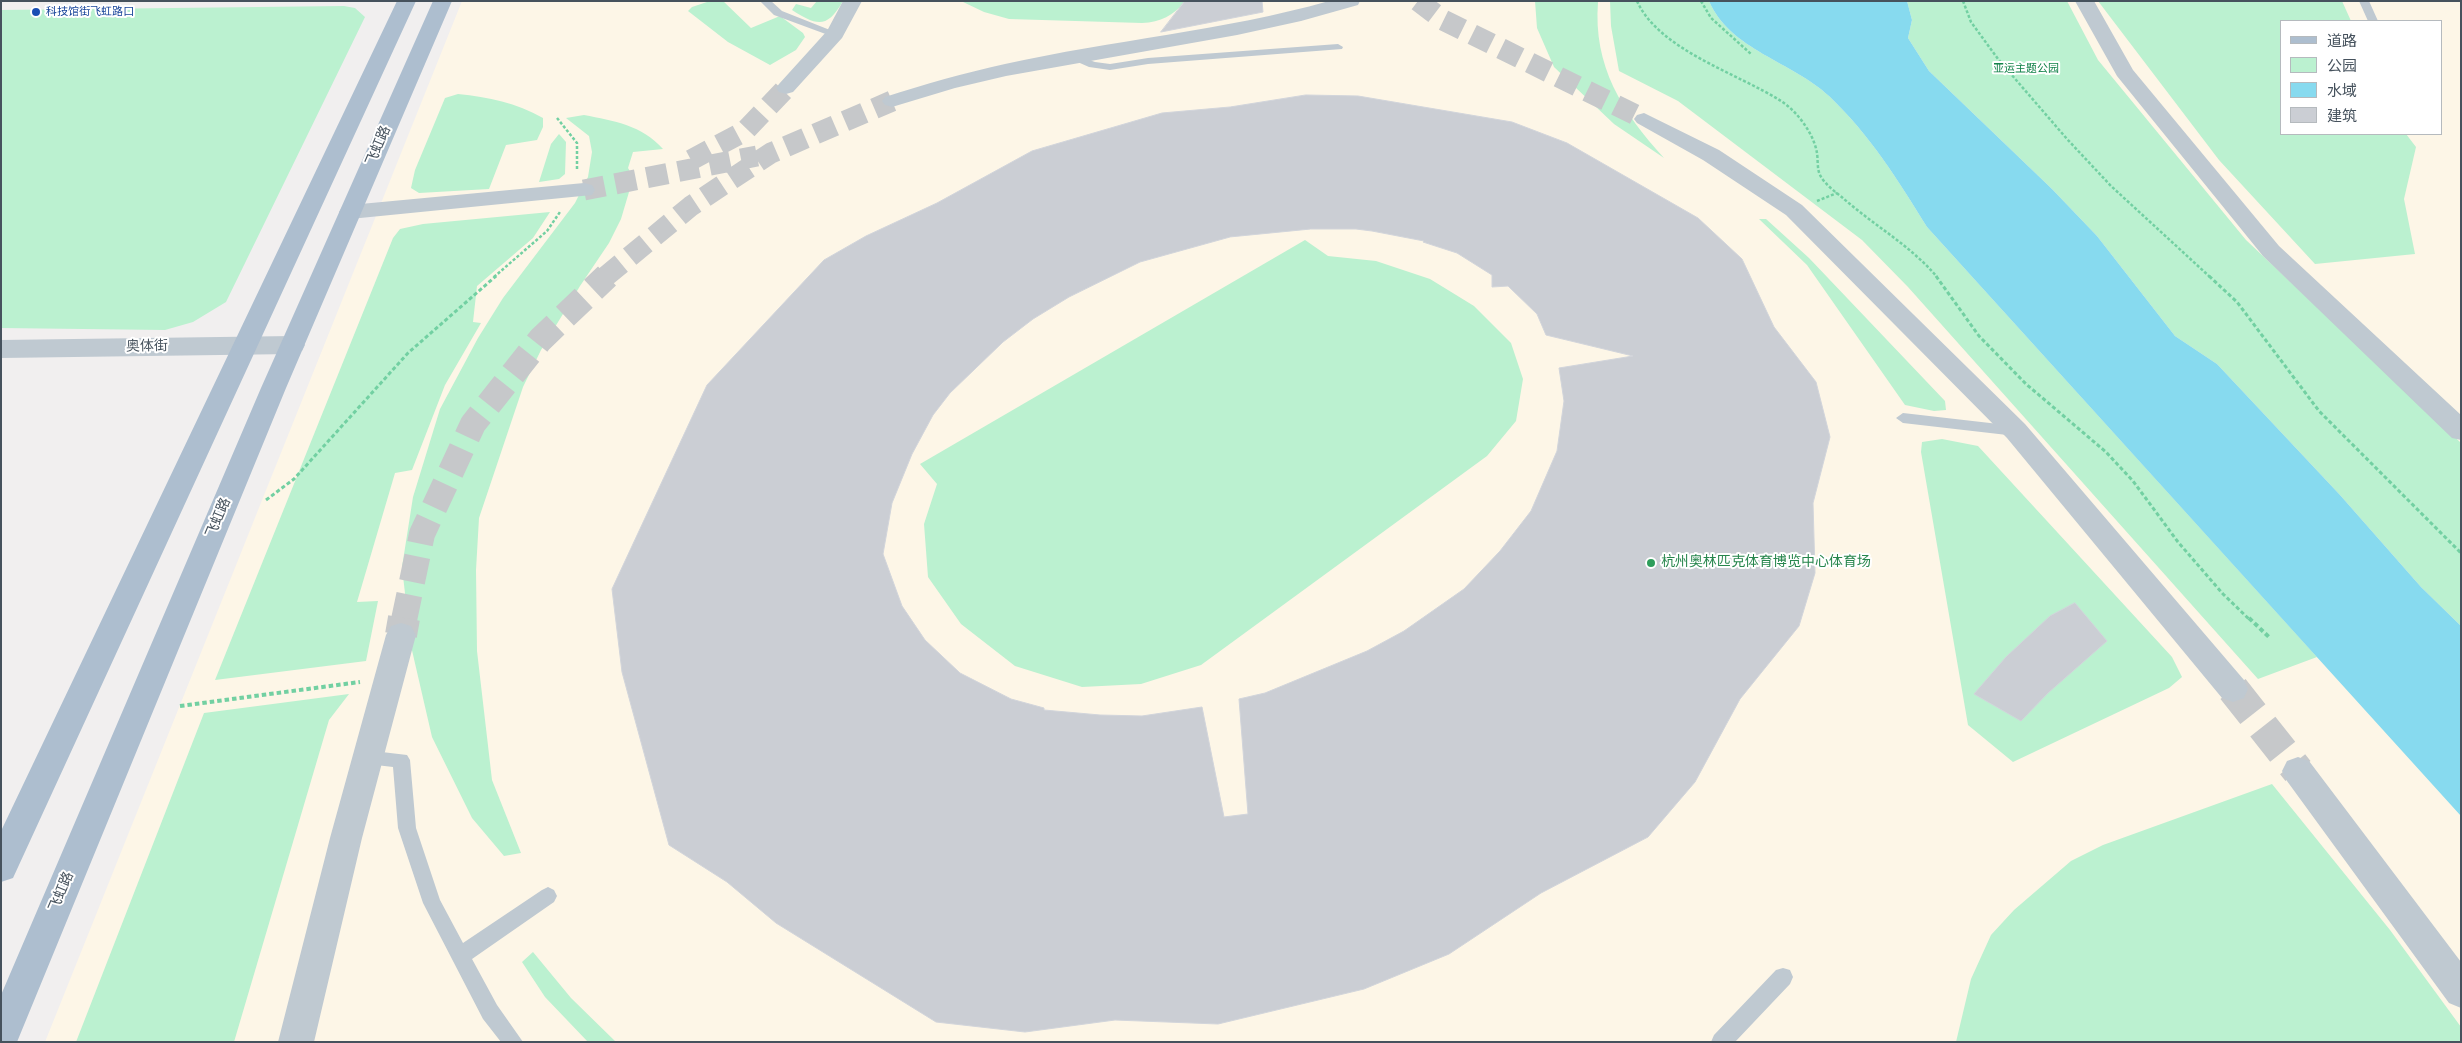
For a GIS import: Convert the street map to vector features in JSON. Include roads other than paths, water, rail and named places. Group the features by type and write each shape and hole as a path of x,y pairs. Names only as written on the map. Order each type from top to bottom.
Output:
{"main road":[{"path":"1,867 407,1"},
{"name":"飞虹路","path":"1,1038 350,212 443,1"}],"street":[{"path":"786,88 835,34 853,1"},
{"path":"892,101 945,84 1003,69 1069,56 1270,24 1351,1"},
{"path":"2084,1 2124,72 2271,251 2461,431"},
{"path":"1644,119 1711,155 1794,210 2016,431 2233,689"},
{"path":"350,212 579,190"},
{"name":"奥体街","path":"1,349 293,346"},
{"path":"296,1042 333,883 365,758 401,635"},
{"path":"2298,771 2461,991"}],"lane":[{"path":"765,1 778,12 835,34"},
{"path":"778,12 788,1"},
{"path":"2364,1 2373,20"},
{"path":"1069,56 1093,64 1110,67 1148,61 1338,47"},
{"path":"1903,418 2016,431"},
{"path":"365,758 400,760 407,828 432,903 490,1012 513,1042"},
{"path":"460,956 548,896"},
{"path":"1721,1042 1783,977"}],"water":[{"path":"1709,1 1907,1 1912,20 1908,38 1929,71 2052,189 2097,236 2175,336 2217,364 2340,495 2421,587 2461,626 2461,816 1927,227 1883,158 1858,126 1829,96 1814,84 1747,44 1732,32 1719,18"}],"tunnel":[{"path":"1418,1 1443,20 1644,119"},
{"path":"691,160 745,131 786,88"},
{"path":"605,277 691,206 771,153 892,101"},
{"path":"584,190 757,156"},
{"path":"404,620 422,534 473,424 540,340 607,276"},
{"path":"401,635 404,618"},
{"path":"2233,689 2298,771"}],"place":[{"name":"科技馆街飞虹路口","path":"36,12"},
{"name":"杭州奥林匹克体育博览中心体育场","path":"1651,563"}],"park label":[{"name":"亚运主题公园","path":"2026,69"}]}
